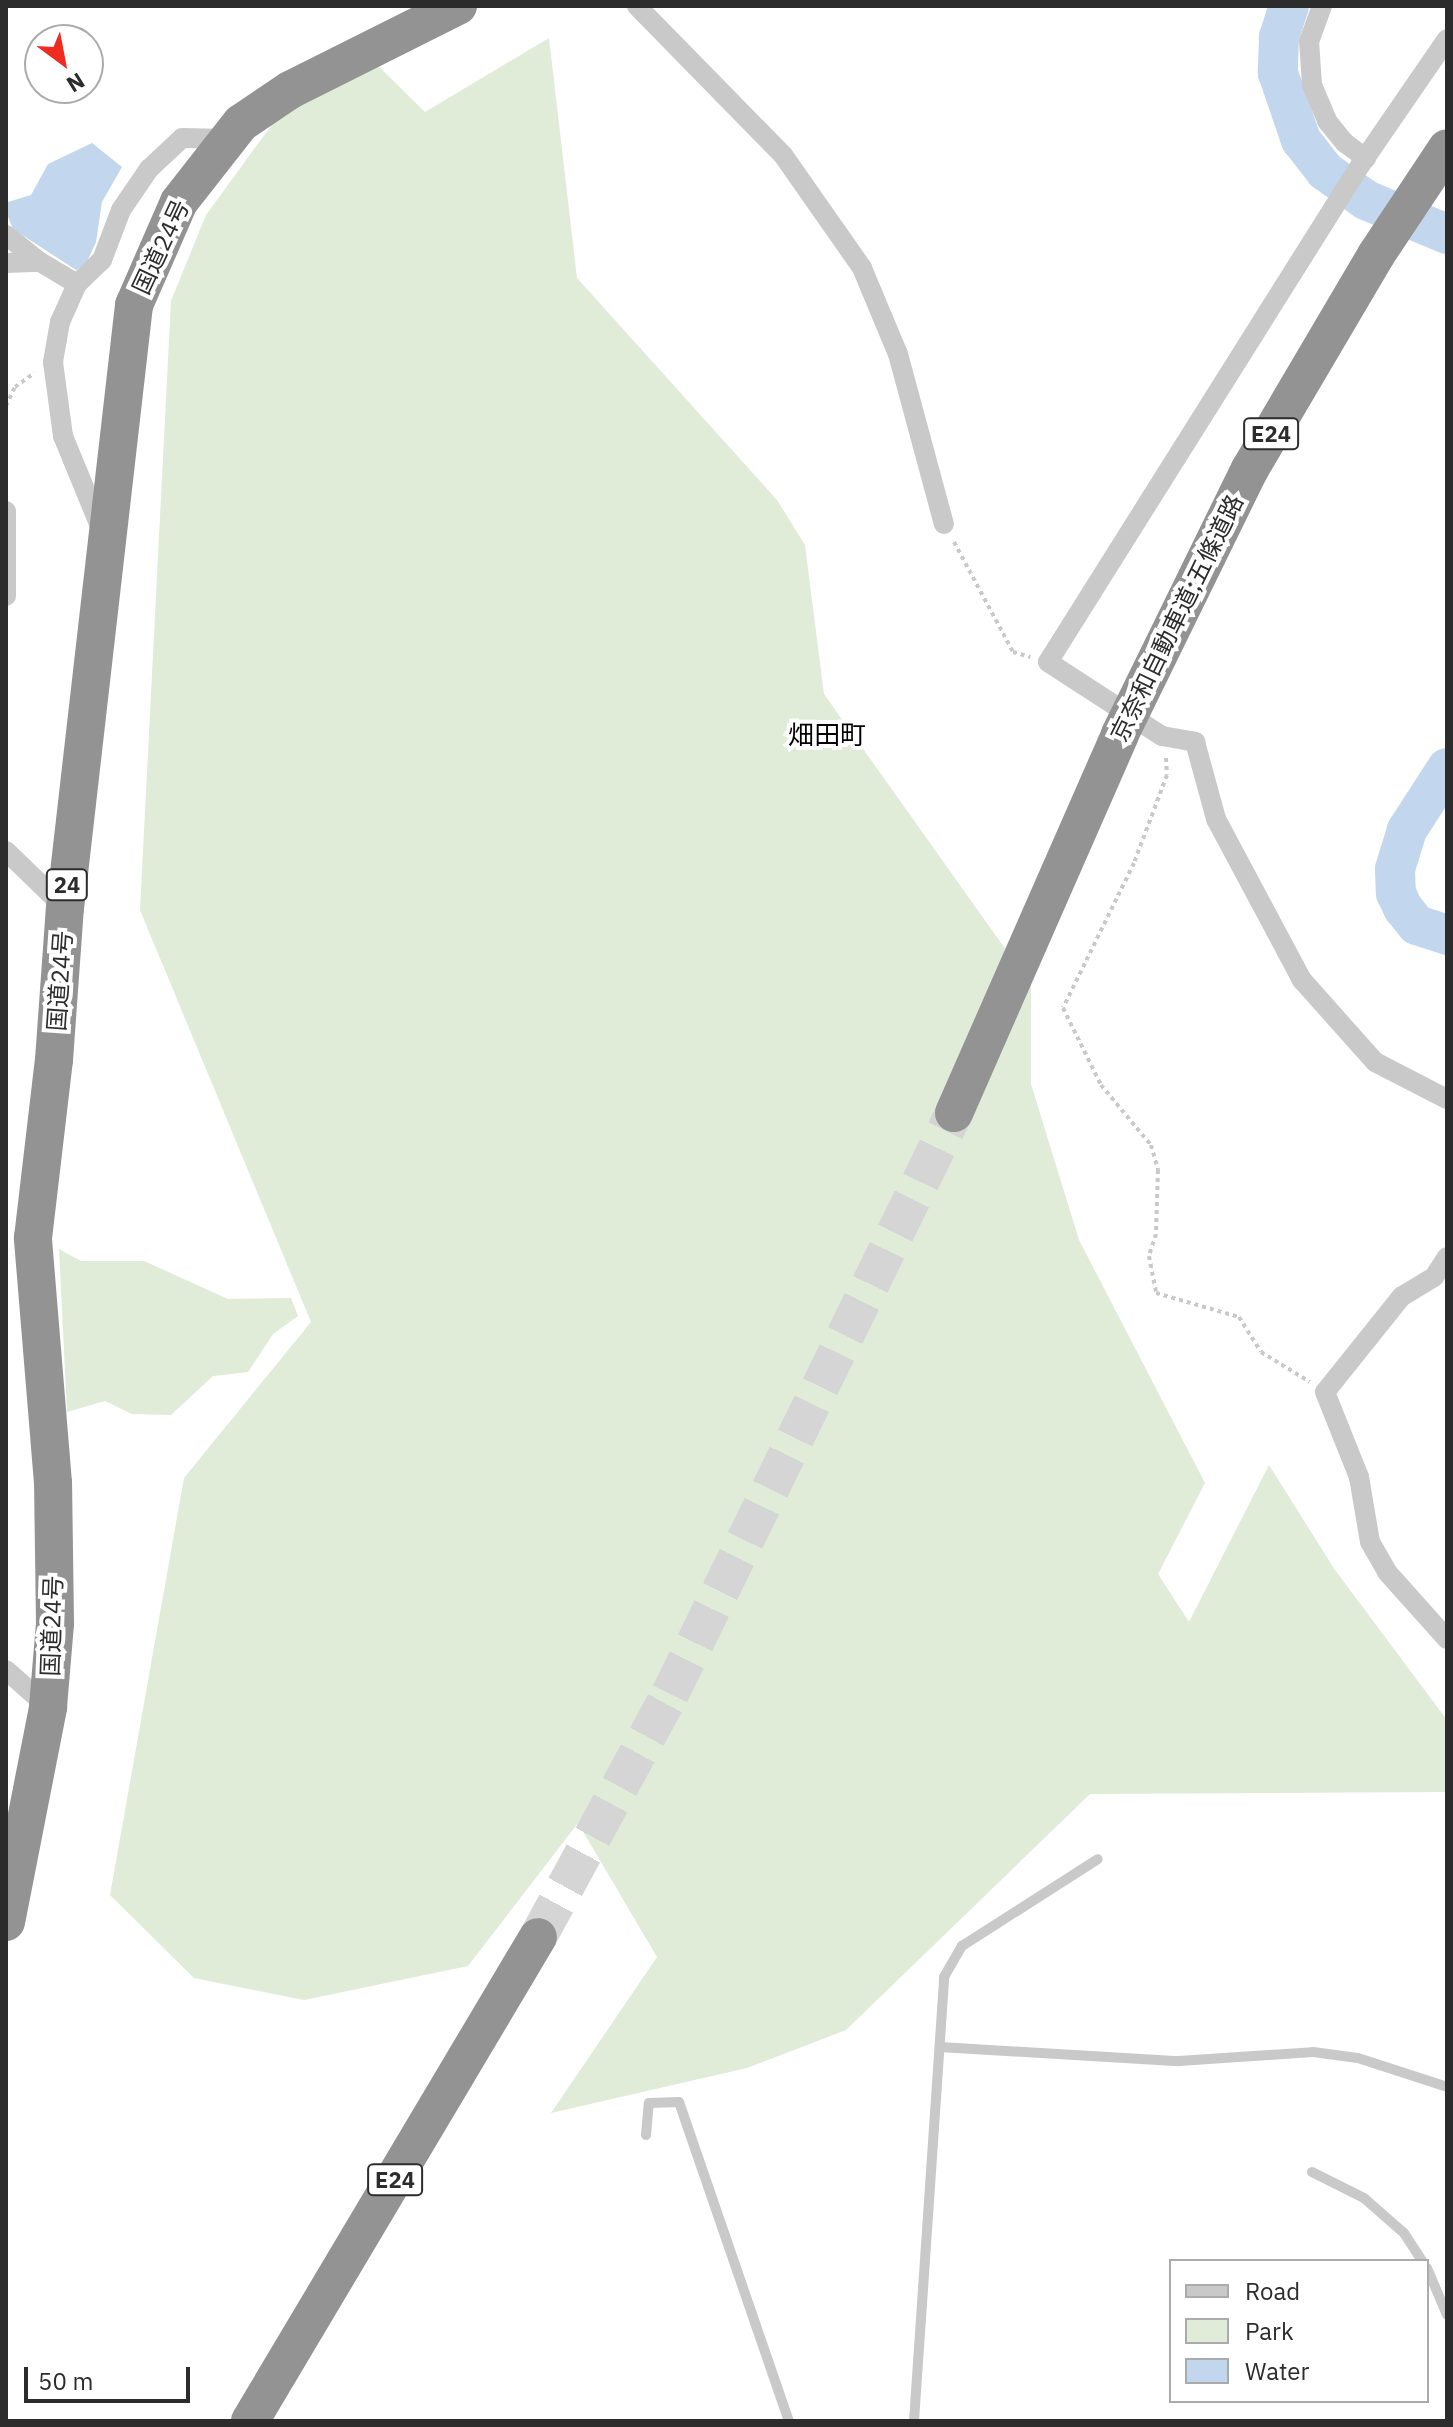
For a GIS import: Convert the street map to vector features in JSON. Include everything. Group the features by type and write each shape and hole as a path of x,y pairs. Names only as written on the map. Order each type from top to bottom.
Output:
{"highway":[{"name":"国道24号","path":"6,1922 48,1707 55,1623 53,1483 33,1238 65,908 134,305 179,202 227,139 290,90 458,6"},
{"name":"京奈和自動車道;五條道路","path":"954,1113 1120,734 1250,469 1376,255 1447,148"},
{"name":"E24","path":"250,2421 538,1937"}],"street":[{"path":"1322,6 1309,41 1312,85 1327,121 1363,161"},
{"path":"639,7 783,155 862,268 898,354 944,524"},
{"path":"1447,39 1363,161 1048,662 1162,736 1195,742 1216,819 1302,980 1375,1062 1447,1099"},
{"path":"106,544 63,436 53,362 60,322 77,284 102,260 121,210 149,169 182,138 227,139"},
{"path":"6,235 40,262 77,284"},
{"path":"6,263 40,262"},
{"path":"6,511 6,596"},
{"path":"6,851 65,908"},
{"path":"1447,1257 1434,1277 1402,1296 1325,1392 1359,1477 1370,1542 1387,1572 1447,1639"},
{"path":"6,1670 48,1707"}],"lane":[{"path":"914,2421 944,1977 962,1946 1098,1859"},
{"path":"940,2047 1179,2061 1313,2052 1358,2058 1447,2087"},
{"path":"646,2135 649,2103 679,2102 789,2421"},
{"path":"1312,2172 1364,2198 1404,2233 1421,2259"},
{"path":"1429,2273 1447,2315"}],"path":[{"path":"6,406 19,384"},
{"path":"944,524 1013,652 1048,662"},
{"path":"1162,736 1167,775 1134,863 1063,1008 1101,1085 1151,1145 1158,1170 1156,1234 1149,1256 1156,1293 1239,1317 1261,1352 1325,1392"}],"green space":[{"path":"549,38 577,278 777,500 805,545 824,694 1031,985 1031,1084 1079,1240 1205,1483 1158,1574 1189,1622 1269,1465 1335,1570 1447,1720 1447,1792 1090,1794 846,2030 747,2068 551,2113 657,1957 578,1823 468,1966 304,2000 194,1978 110,1895 184,1478 311,1322 140,910 171,301 206,215 274,122 372,60 425,112"},
{"path":"59,1249 81,1261 144,1261 228,1299 291,1298 298,1316 273,1334 248,1372 213,1376 171,1415 132,1414 105,1401 67,1412"}],"water":[{"path":"92,143 122,167 102,202 96,242 86,264 76,270 13,229 6,212 8,202 31,195 48,164"}],"waterway":[{"path":"1289,6 1279,37 1278,73 1301,140 1325,171 1366,200 1447,234"},
{"path":"1447,768 1407,830 1395,869 1396,893 1403,908 1417,925 1447,935"}],"tunnel":[{"path":"538,1937 670,1694 954,1113"}],"district":[{"name":"畑田町","path":"827,735"}]}
